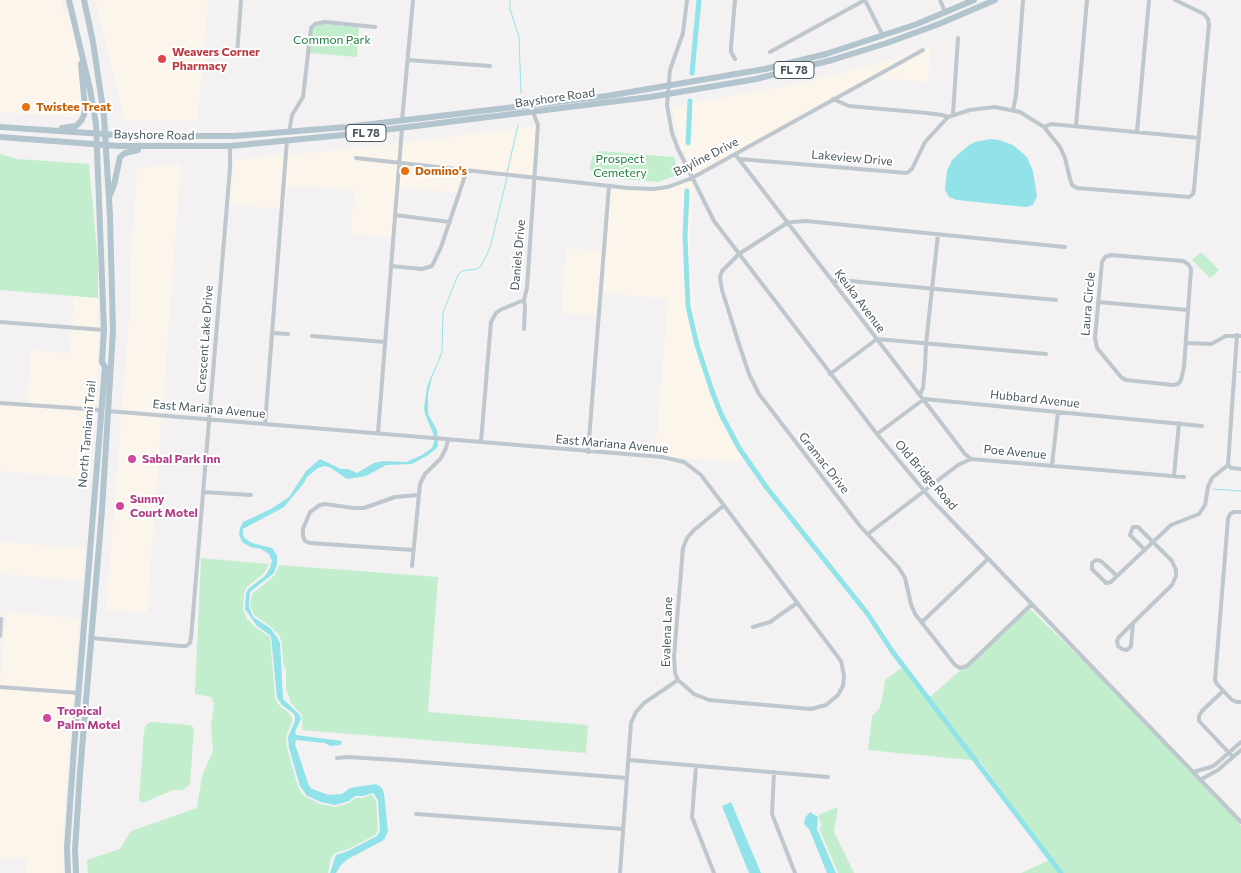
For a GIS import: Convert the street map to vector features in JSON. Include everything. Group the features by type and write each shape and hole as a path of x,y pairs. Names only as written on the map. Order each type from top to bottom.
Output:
{"main road":[{"name":"North Tamiami Trail","path":"68,873 70,806 91,638 107,433 103,382 104,330 97,145 91,96 70,0"},
{"name":"North Tamiami Trail","path":"76,873 76,826 90,543 114,331 104,116 93,42 84,0"},
{"name":"Bayshore Road","path":"105,135 235,136 533,112 669,90 826,54 883,36 974,0"},
{"name":"Bayshore Road","path":"106,145 230,146 332,136 336,133 498,109 747,81 814,65 887,43 995,0"},
{"path":"940,23 945,12"},
{"path":"27,129 66,128 76,126 82,121 85,108 78,35"},
{"name":"FL 78","path":"0,127 105,135"},
{"name":"FL 78","path":"0,137 106,145"},
{"path":"108,198 114,185 118,160 122,154 129,151 164,146"},
{"path":"92,517 95,523 95,534 99,540"},
{"path":"90,543 94,549 97,565"},
{"path":"70,806 72,819 76,826"},
{"path":"68,829 73,833 72,842 75,850"}],"street":[{"path":"237,54 241,0"},
{"path":"378,433 413,0"},
{"name":"Old Bridge Road","path":"687,0 683,34 673,60 667,105 672,133 680,155 711,216 830,374 924,491 1241,822"},
{"path":"735,0 731,52 735,59"},
{"path":"770,52 865,0 883,36"},
{"path":"940,0 945,12"},
{"path":"1013,110 1016,96 1024,0"},
{"path":"1076,126 1087,0"},
{"path":"1137,132 1149,0"},
{"path":"1044,127 1051,124 1199,138 1208,18 1204,14 1175,0"},
{"path":"289,133 292,115 303,98 311,28 315,24 325,22 375,27"},
{"path":"953,114 958,38"},
{"name":"Bayline Drive","path":"356,158 609,186 654,189 673,186 692,178 922,50"},
{"path":"408,60 490,66"},
{"path":"833,99 849,106 948,117"},
{"name":"Lakeview Drive","path":"739,159 907,173 912,170 924,142 948,117 953,114 988,107 1013,110 1044,127 1060,147 1072,185 1077,188 1189,197 1193,194 1194,189 1199,138"},
{"name":"Daniels Drive","path":"481,442 491,322 500,310 524,300 527,288 538,125 533,112"},
{"path":"265,424 287,140"},
{"name":"Crescent Lake Drive","path":"91,638 180,646 186,646 190,642 230,146"},
{"name":"Keuka Avenue","path":"735,154 959,447 971,459"},
{"path":"391,266 422,269 432,266 450,222 467,170"},
{"path":"588,452 609,186"},
{"path":"395,215 450,222"},
{"path":"787,223 806,221 1064,248"},
{"name":"Gramac Drive","path":"787,223 739,254 722,271 720,277 720,285 754,386 792,439 868,534 903,572 913,609 955,665 960,668 967,666 1032,604"},
{"path":"920,394 923,388 938,234"},
{"name":"Laura Circle","path":"1111,255 1183,261 1188,264 1191,269 1188,310 1182,380 1178,384 1126,380 1121,377 1095,343 1102,262 1105,257 1111,255"},
{"path":"833,282 839,280 1056,300"},
{"path":"524,300 524,329"},
{"path":"1098,302 1188,310"},
{"path":"0,322 104,330"},
{"path":"273,333 288,334"},
{"path":"1117,576 1101,561 1096,560 1092,563 1092,569 1106,583 1111,582 1171,525 1199,514 1204,505 1212,478 1228,465 1239,335 1226,336 1211,344 1186,343"},
{"path":"312,336 385,342"},
{"path":"830,374 877,340 1046,354"},
{"path":"877,434 924,399"},
{"name":"Hubbard Avenue","path":"924,399 1202,426"},
{"name":"East Mariana Avenue","path":"0,403 662,457 684,462 701,475 832,648 843,666 844,676 843,686 838,695 821,707 811,708 709,700 694,694 678,680"},
{"path":"1052,465 1058,412"},
{"path":"1174,476 1180,423"},
{"path":"412,566 418,494 422,479 441,458 448,440"},
{"name":"Poe Avenue","path":"868,534 958,465 971,459 1184,477"},
{"path":"1228,465 1231,468 1241,469"},
{"path":"203,492 251,495"},
{"path":"413,550 310,543 305,541 303,529 310,512 320,505 364,508 394,497 418,494"},
{"name":"Evalena Lane","path":"620,873 631,727 636,712 648,699 678,680 675,673 674,656 680,564 683,548 687,538 694,530 724,506"},
{"path":"1241,512 1230,514 1228,519 1216,675 1217,684 1223,691 1232,700 1241,702"},
{"path":"1133,623 1131,646 1127,650 1122,649 1118,646 1119,636 1172,585 1176,576 1175,565 1172,560 1138,527 1133,527 1130,535 1145,550"},
{"path":"922,622 988,559"},
{"path":"753,627 770,622 797,602"},
{"path":"0,636 1,618"},
{"path":"0,688 83,693"},
{"path":"1223,691 1202,711 1199,721 1233,757"},
{"path":"1193,772 1211,767 1241,742"},
{"path":"1200,780 1218,770 1241,750"},
{"path":"337,758 396,760 627,778"},
{"path":"629,760 828,777"},
{"path":"696,766 692,817 714,873"},
{"path":"774,772 772,814 795,873"},
{"path":"416,814 623,830"}],"shaded area":[{"path":"0,0 61,0 63,11 72,21 77,49 83,108 74,117 0,112"},
{"path":"95,0 208,0 198,118 196,121 126,121 124,119"},
{"path":"931,45 928,82 876,78 695,177 681,148 672,107 802,83 876,64"},
{"path":"541,125 537,177 469,170 463,193 401,188 396,238 351,234 354,190 288,185 286,209 230,205 234,160 358,148"},
{"path":"181,164 147,613 106,610 130,305 130,271 137,168"},
{"path":"695,177 689,244 696,323 718,401 728,423 751,463 655,456 668,299 603,293 601,316 561,313 566,248 606,251 611,186 644,189 674,187"},
{"path":"74,296 98,298 98,375 90,479 0,471 0,404 27,405 31,350 70,353"},
{"path":"0,542 85,548 82,581 0,574"},
{"path":"6,612 79,618 64,822 63,873 26,873 27,860 0,857 0,681"}],"green space":[{"name":"Common Park","path":"316,25 359,27 357,57 309,53 312,29"},
{"name":"Prospect Cemetery","path":"599,151 674,157 679,174 658,182 597,177 590,169 592,157"},
{"path":"0,154 18,159 89,164 98,262 98,298 0,290"},
{"path":"1201,252 1219,270 1210,278 1192,260"},
{"path":"201,558 269,564 263,574 246,588 243,609 247,619 270,637 275,699 289,713 293,720 286,736 287,748 298,787 302,794 320,804 335,807 369,795 372,795 376,800 378,830 375,835 348,849 335,853 331,858 328,873 88,873 87,860 120,849 131,831 197,808 202,776 213,751 211,727 214,703 211,697 195,694"},
{"path":"279,565 438,577 428,712 588,725 586,753 302,730 302,715 291,703 286,689 286,669 283,664 282,643 279,635 254,615 250,606 252,594 275,575"},
{"path":"1030,609 1153,728 1202,779 1241,826 1241,873 1021,873 1052,859 980,761 868,750 872,716 879,709 885,680 904,666 930,697"},
{"path":"151,722 190,725 194,728 190,784 183,790 173,790 141,802 139,801 144,731 146,725"},
{"path":"838,807 834,832 854,873 838,873 819,828 822,826 818,815"}],"water":[{"path":"991,139 1013,145 1027,157 1033,171 1037,196 1033,205 1027,207 1005,205 957,200 949,197 945,190 947,171 952,160 969,145"},
{"path":"433,372 428,394 428,414 437,430 437,448 412,464 386,465 366,476 347,479 331,468 325,466 318,468 307,477 284,507 243,529 243,536 246,539 252,543 272,548 277,555 277,565 274,573 250,592 249,607 253,617 270,628 280,643 283,699 300,715 301,719 295,732 296,735 342,741 341,745 330,746 325,743 296,740 295,744 309,786 312,789 329,795 342,794 350,788 376,784 382,788 384,793 388,831 384,840 348,859 336,873 330,873 336,855 377,836 380,831 378,800 373,793 355,796 349,801 335,805 307,796 300,786 289,748 288,737 295,717 277,698 271,636 257,626 245,609 248,589 265,576 272,561 269,554 242,542 239,534 240,528 243,522 271,509 289,497 306,471 320,459 341,469 348,469 357,473 374,463 383,461 406,462 432,448 434,442 433,433 424,408 427,387"},
{"path":"731,802 761,873 749,873 722,806"},
{"path":"810,812 818,817 817,829 836,873 827,873 809,829 804,824 805,818"}],"waterway":[{"path":"510,0 510,9 519,37 521,93"},
{"path":"692,73 699,0"},
{"path":"688,143 690,101"},
{"path":"507,173 518,125"},
{"path":"431,379 442,352 443,312 458,275 462,271 480,267 485,259 491,244 507,177"},
{"path":"687,191 685,236 688,306 697,345 712,391 721,414 739,448 767,488 867,613 892,651 1061,873"},
{"path":"1213,489 1241,491"}],"place":[{"name":"Weavers Corner Pharmacy","path":"162,59"},
{"name":"Twistee Treat","path":"26,107"},
{"name":"Domino's","path":"405,171"},
{"name":"Sabal Park Inn","path":"132,459"},
{"name":"Sunny Court Motel","path":"120,506"},
{"name":"Tropical Palm Motel","path":"47,718"}]}
